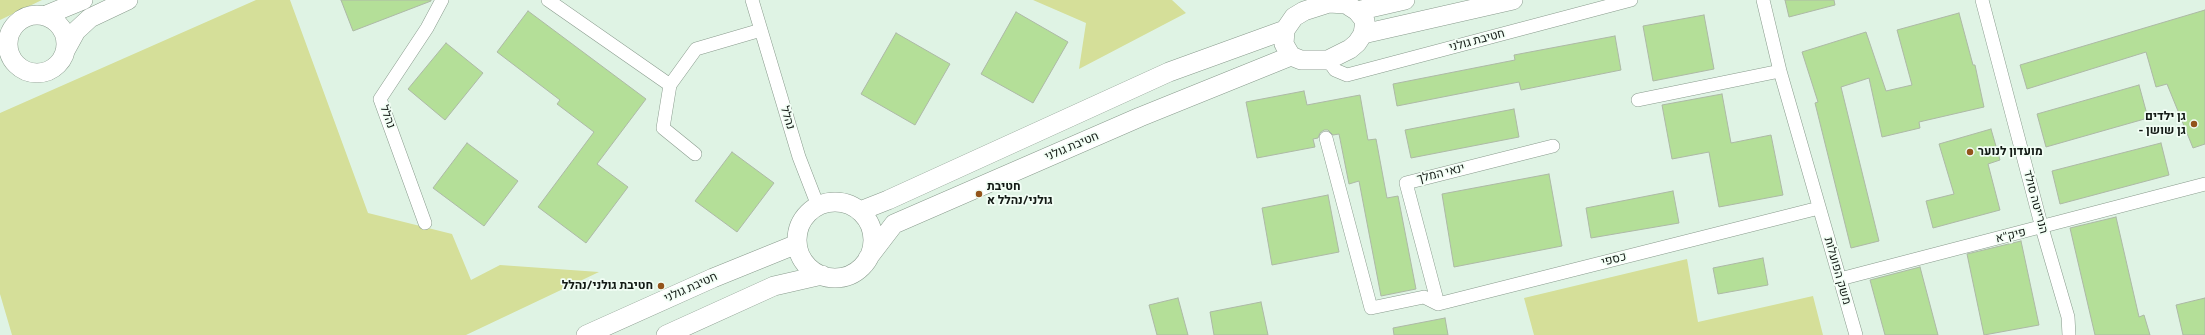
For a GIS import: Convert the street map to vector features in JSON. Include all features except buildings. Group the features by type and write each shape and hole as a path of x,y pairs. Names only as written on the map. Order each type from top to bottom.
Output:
{"street":[{"path":"83,0 44,16 26,17 6,32 12,59 9,66 34,72 48,70 59,62 76,31 90,18 128,0"},
{"name":"נהלל","path":"426,223 380,99 427,28 442,0"},
{"path":"548,0 670,85"},
{"name":"נהלל","path":"752,0 799,157 818,206"},
{"path":"1357,11 1405,0"},
{"path":"1363,34 1513,0"},
{"name":"חטיבת גולני","path":"1328,60 1334,70 1346,75 1631,0"},
{"path":"1763,0 1780,71 1819,208"},
{"name":"הנרייטה סולד","path":"1982,0 2042,228 2068,317 2069,335"},
{"path":"1329,3 1346,4 1357,11 1365,21 1363,34 1350,49 1328,60 1301,60 1290,56 1284,44 1285,30 1294,17 1304,10 1329,3"},
{"path":"44,16 52,19 62,29 66,42 65,51"},
{"path":"695,154 663,128 670,85 696,49 760,30"},
{"path":"860,210 888,200 1169,72 1285,30"},
{"name":"חטיבת גולני","path":"868,258 894,224 1140,118 1290,56"},
{"path":"1638,100 1780,71"},
{"path":"1326,138 1371,308 1424,297 1438,304"},
{"name":"ינאי המלך","path":"1438,304 1406,183 1553,146"},
{"name":"פיק\"א","path":"1840,279 2042,228 2205,184"},
{"path":"666,335 774,286 822,275 843,277 853,273 868,258 873,242 873,233 868,221 860,210 850,204 840,202 818,206 801,222 797,232 797,244 805,263 812,270 822,275"},
{"name":"משק הפועלות","path":"1819,208 1856,335"},
{"name":"כספי","path":"1438,304 1819,208"},
{"name":"חטיבת גולני","path":"586,335 713,278 797,244"}],"green space":[{"path":"0,0 42,0 0,20"},
{"path":"256,0 290,0 368,213 452,234 471,280 500,265 599,272 466,335 12,335 0,294 0,113"},
{"path":"1033,0 1172,0 1186,13 1079,69 1086,23"},
{"path":"1687,259 1698,322 1813,296 1823,335 1534,335 1524,298"}],"place":[{"name":"גן ילדים - גן שושן","path":"2194,124"},
{"name":"מועדון לנוער","path":"1970,152"},
{"name":"חטיבת גולני/נהלל א","path":"979,194"},
{"name":"חטיבת גולני/נהלל","path":"661,286"}]}
